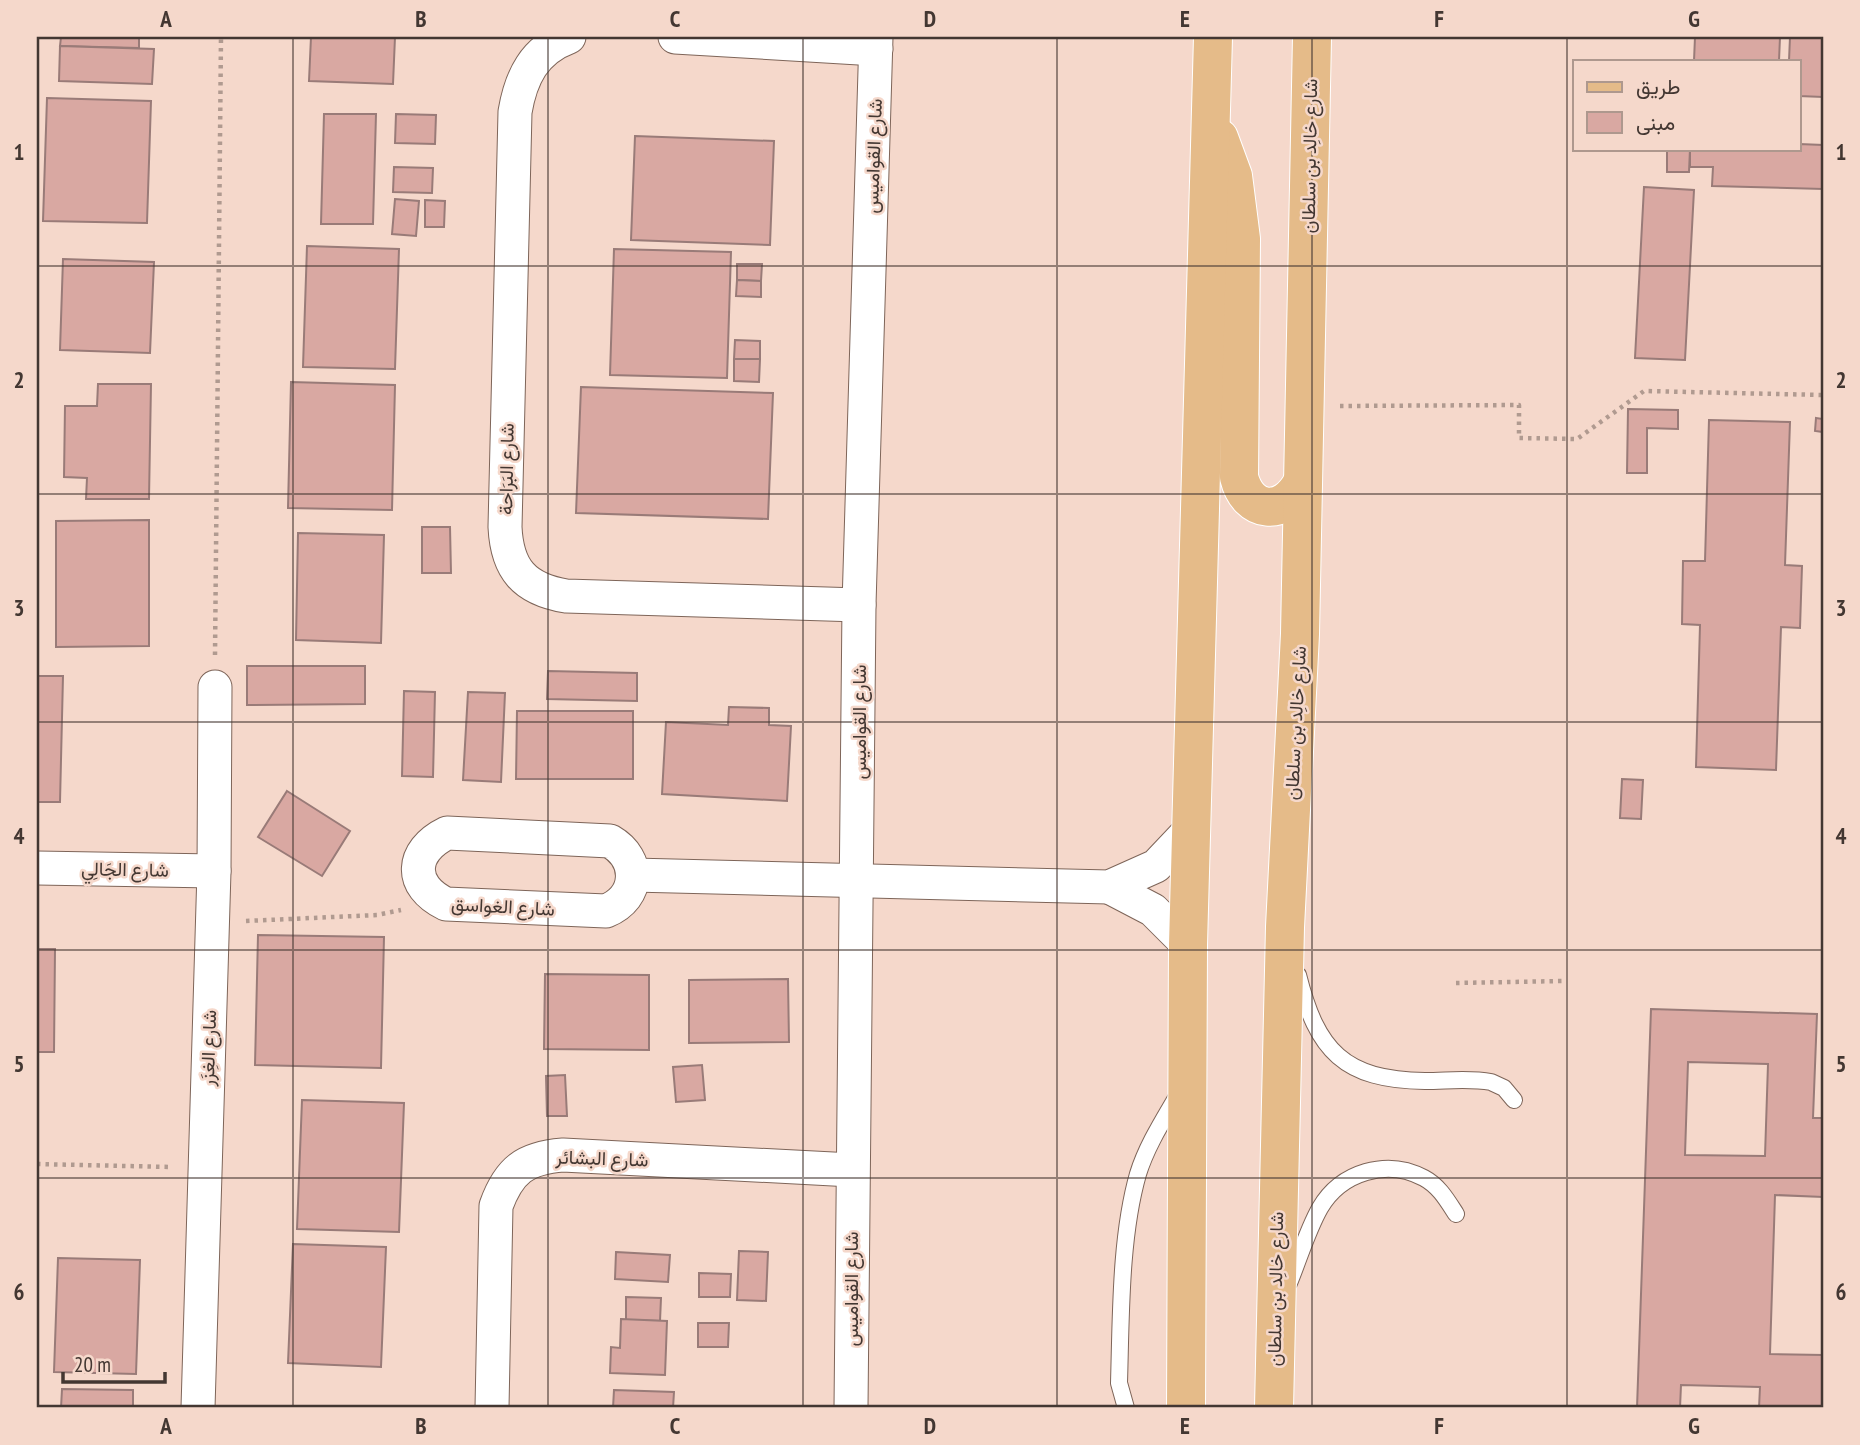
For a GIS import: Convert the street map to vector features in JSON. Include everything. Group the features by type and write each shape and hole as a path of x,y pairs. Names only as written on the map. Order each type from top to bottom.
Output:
{"main road":[{"path":"1186,1408 1188,945 1213,37"},
{"name":"شارع خالِد بن سلطان","path":"1274,1408 1273,1321 1285,927 1300,634 1312,37"},
{"path":"1210,117 1223,146 1239,207 1239,477 1242,489 1250,499 1261,506 1274,507 1286,503 1301,483"}],"street":[{"name":"شارع البَرَاحة","path":"569,37 554,43 533,61 520,85 515,112 505,527 506,548 514,567 528,583 546,593 566,596 859,605"},
{"path":"675,37 876,43"},
{"name":"شارع القواميس","path":"851,1408 859,605 876,43"},
{"name":"شارع الغِزَر","path":"198,1408 214,871 215,687"},
{"path":"1109,887 1156,866 1192,828"},
{"name":"شارع الغواسق","path":"447,833 610,841 627,855 633,875 626,898 606,911 446,904 431,897 422,884 418,869 422,853 432,840 447,833"},
{"name":"شارع الجَالِي","path":"37,868 214,871"},
{"path":"633,875 1109,887 1153,909 1188,945"},
{"name":"شارع البشائر","path":"492,1408 496,1206 504,1184 520,1167 540,1157 563,1155 852,1171"}],"lane":[{"path":"1285,927 1312,1022 1322,1039 1344,1060 1370,1075 1390,1079 1490,1082 1504,1088 1514,1100"},
{"path":"1126,1408 1119,1383 1130,1210 1138,1174 1152,1139 1187,1078"},
{"path":"1273,1321 1321,1207 1336,1188 1356,1175 1379,1168 1403,1170 1425,1178 1443,1194 1456,1214"}],"path":[{"path":"215,687 221,37"},
{"path":"1304,407 1520,405 1519,438 1577,439 1644,391 1823,395"},
{"path":"212,922 377,915 415,905 431,897"},
{"path":"1456,983 1563,981"},
{"path":"37,1164 205,1167"}],"building":[{"path":"61,37 139,37 139,48 60,46"},
{"path":"311,37 395,37 393,84 309,81"},
{"path":"1695,37 1780,37 1779,60 1694,60"},
{"path":"1790,37 1823,37 1823,97 1800,96 1800,60 1789,60"},
{"path":"60,46 154,49 152,84 59,81"},
{"path":"47,98 151,101 147,223 43,221"},
{"path":"324,114 376,114 373,224 321,224"},
{"path":"396,114 436,115 435,144 395,143"},
{"path":"635,136 774,141 770,245 631,240"},
{"path":"1800,144 1823,145 1823,189 1712,186 1713,167 1690,167 1690,150 1800,150"},
{"path":"1667,150 1690,150 1689,172 1667,172"},
{"path":"394,167 433,168 432,193 393,192"},
{"path":"1644,187 1694,190 1685,360 1635,358"},
{"path":"395,199 419,201 416,236 392,234"},
{"path":"425,200 445,201 444,227 425,227"},
{"path":"307,246 399,249 395,369 303,367"},
{"path":"614,249 731,252 727,378 610,375"},
{"path":"63,259 154,262 150,353 60,350"},
{"path":"737,264 762,264 761,281 737,280"},
{"path":"737,280 761,281 761,297 736,296"},
{"path":"735,340 760,341 760,359 734,359"},
{"path":"734,359 760,359 759,382 734,381"},
{"path":"291,382 395,385 392,510 288,508"},
{"path":"98,384 151,384 149,499 86,499 87,478 64,477 65,406 97,406"},
{"path":"581,387 773,393 768,519 576,513"},
{"path":"1628,409 1678,410 1678,429 1647,428 1647,473 1627,473"},
{"path":"1816,418 1823,419 1823,432 1815,431"},
{"path":"1709,420 1790,422 1785,565 1802,566 1800,628 1781,627 1776,770 1696,767 1700,625 1682,624 1683,561 1705,561"},
{"path":"149,520 149,646 56,647 56,521"},
{"path":"422,527 450,527 451,573 422,573"},
{"path":"298,533 384,535 381,643 296,640"},
{"path":"247,666 365,666 365,704 247,705"},
{"path":"548,671 637,673 637,701 547,699"},
{"path":"37,676 63,676 60,802 37,802"},
{"path":"404,691 435,692 433,777 402,776"},
{"path":"468,692 505,693 501,782 463,780"},
{"path":"729,707 769,708 769,725 791,726 787,801 662,794 666,722 728,725"},
{"path":"517,711 633,711 633,779 516,779"},
{"path":"1622,779 1643,780 1641,819 1620,818"},
{"path":"287,791 350,831 322,876 258,837"},
{"path":"258,935 384,937 381,1068 255,1065"},
{"path":"37,949 55,949 54,1052 37,1052"},
{"path":"545,974 649,975 649,1050 544,1049"},
{"path":"788,979 789,1042 689,1043 689,980"},
{"path":"1651,1009 1817,1014 1813,1118 1823,1118 1823,1197 1775,1195 1770,1354 1823,1355 1823,1408 1759,1408 1760,1387 1681,1385 1680,1408 1637,1408","holes":["1688,1062 1768,1064 1765,1156 1685,1155"]},
{"path":"702,1065 705,1100 676,1102 673,1067"},
{"path":"565,1075 567,1116 547,1116 546,1076"},
{"path":"302,1100 404,1103 399,1232 297,1229"},
{"path":"293,1244 386,1247 381,1367 288,1363"},
{"path":"739,1251 768,1252 766,1301 737,1300"},
{"path":"616,1252 670,1255 668,1282 615,1279"},
{"path":"58,1258 140,1260 136,1374 54,1372"},
{"path":"699,1273 731,1274 730,1297 699,1297"},
{"path":"626,1297 661,1298 660,1321 626,1320"},
{"path":"621,1319 667,1321 665,1375 610,1373 611,1347 620,1348"},
{"path":"698,1323 729,1323 728,1347 698,1347"},
{"path":"62,1389 133,1390 133,1408 61,1408"},
{"path":"614,1390 674,1392 673,1408 613,1408"}]}
